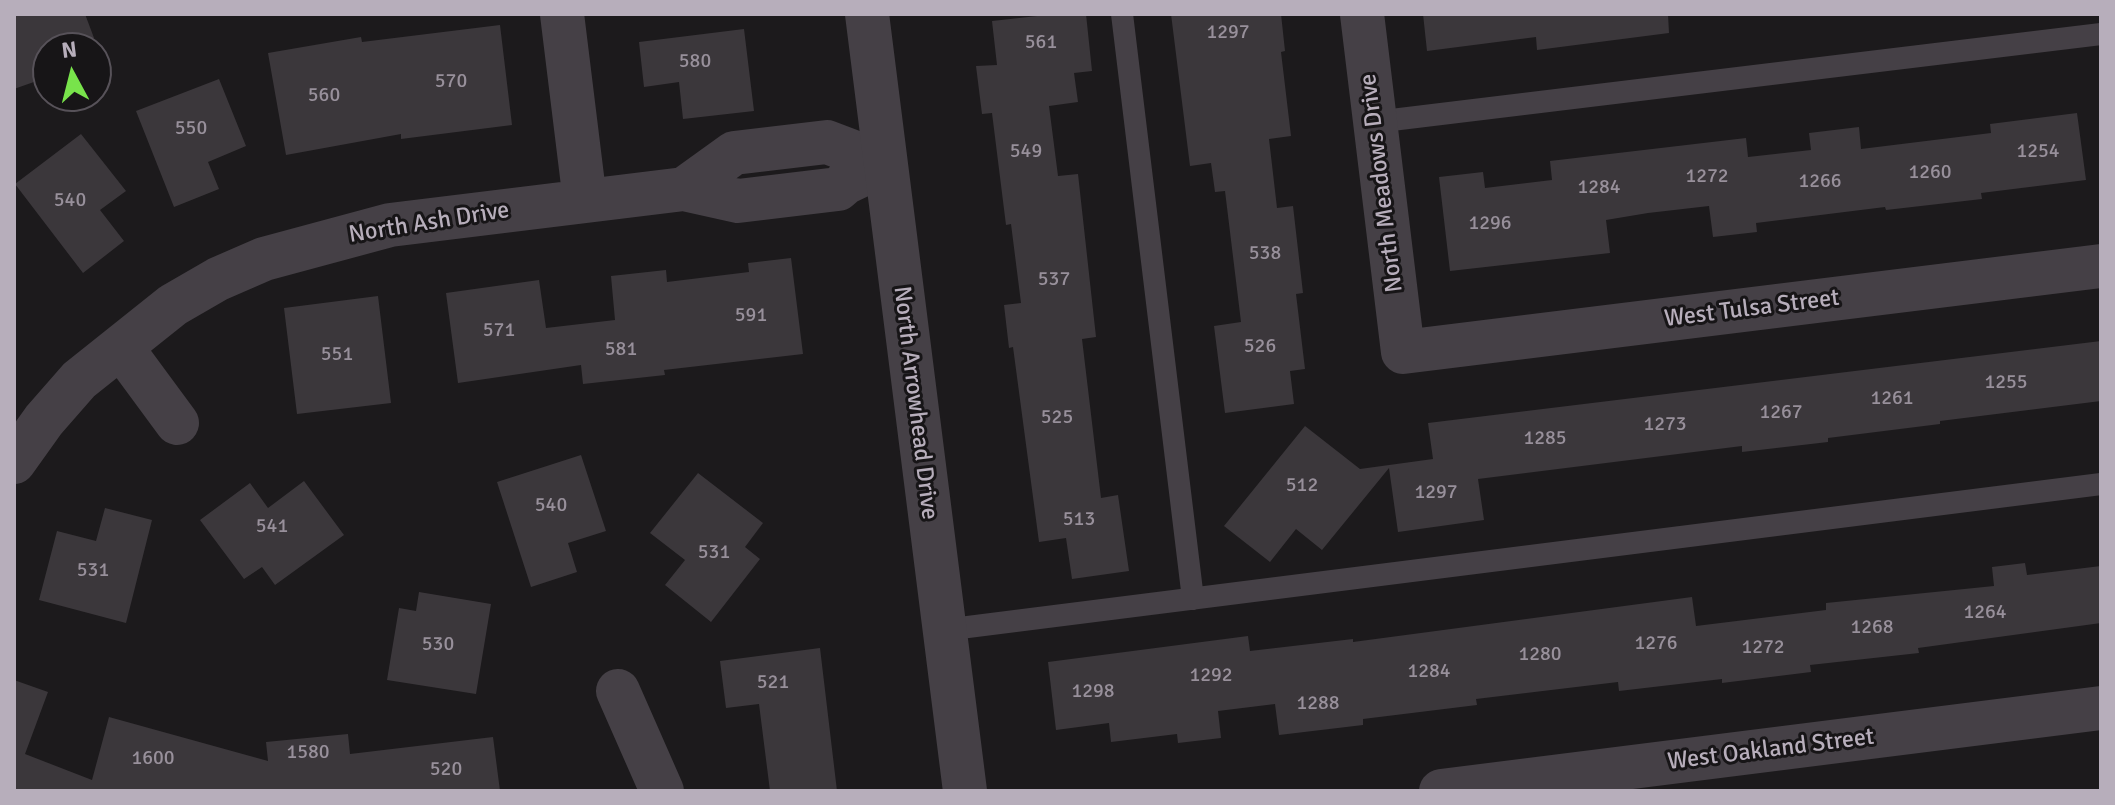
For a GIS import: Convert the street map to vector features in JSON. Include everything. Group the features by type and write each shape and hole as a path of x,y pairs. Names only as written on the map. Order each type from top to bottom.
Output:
{"street":[{"path":"562,14 585,201"},
{"name":"North Arrowhead Drive","path":"867,14 965,791"},
{"name":"North Meadows Drive","path":"1362,14 1403,352"},
{"name":"North Ash Drive","path":"14,462 44,420 79,380 173,305 218,279 264,259 390,225 585,201 684,189 738,201 838,189 885,164"},
{"name":"West Tulsa Street","path":"1403,352 2101,266"},
{"path":"121,347 177,423"},
{"path":"618,691 662,791"},
{"name":"West Oakland Street","path":"1441,791 2101,708"}],"lane":[{"path":"1122,14 1193,599"},
{"path":"1375,122 2101,34"},
{"path":"944,630 2101,484"}],"building":[{"path":"14,14 85,14 92,32 32,32 32,83 14,89"},
{"path":"1086,14 1092,71 1074,73 1078,102 1049,106 1058,176 1078,174 1096,337 1082,339 1101,498 1118,495 1129,571 1072,579 1066,538 1039,542 1013,347 1009,348 1004,305 1021,303 1011,224 1006,225 992,113 982,114 976,66 997,65 992,21"},
{"path":"1171,14 1281,14 1285,51 1281,52 1291,136 1269,139 1277,208 1293,206 1303,293 1296,294 1305,369 1290,371 1294,404 1225,413 1214,326 1241,322 1225,191 1215,192 1211,163 1190,166"},
{"path":"1423,14 1668,14 1669,33 1537,50 1536,37 1427,51"},
{"path":"500,25 512,125 401,139 401,134 286,155 268,53 361,37 362,42"},
{"path":"744,29 754,111 683,119 679,82 644,87 639,42"},
{"path":"219,79 246,146 208,162 219,189 174,207 136,111"},
{"path":"2077,113 2086,180 1981,193 1982,199 1756,223 1757,232 1713,237 1709,206 1648,213 1606,220 1610,253 1450,271 1439,177 1483,172 1485,188 1552,180 1550,161 1746,138 1748,157 1811,150 1809,133 1859,127 1861,149 1991,133 1990,124"},
{"path":"81,134 126,191 100,210 124,241 83,273 15,184"},
{"path":"791,258 803,354 664,370 665,375 583,384 581,365 458,383 446,293 539,280 546,328 615,320 611,276 666,270 667,282 749,272 748,263"},
{"path":"378,296 391,403 297,414 284,308"},
{"path":"2101,341 2101,401 1940,421 1940,424 1828,438 1828,442 1742,452 1742,446 1478,479 1484,520 1398,532 1389,468 1322,550 1296,529 1270,562 1224,526 1305,426 1360,469 1433,459 1428,423"},
{"path":"581,455 606,531 568,543 577,572 531,587 497,482"},
{"path":"698,473 763,523 745,547 760,559 711,622 665,585 685,560 650,533"},
{"path":"304,481 344,535 275,585 262,567 244,579 200,520 250,483 268,508"},
{"path":"105,508 152,520 126,623 39,600 57,531 96,541"},
{"path":"2025,563 2027,575 2101,566 2101,623 1918,648 1919,653 1810,665 1811,672 1619,691 1618,682 1476,699 1477,705 1363,719 1363,725 1279,735 1275,704 1218,711 1221,738 1178,743 1177,734 1111,742 1109,723 1056,730 1048,662 1248,636 1250,651 1353,639 1353,642 1692,597 1696,626 1826,610 1826,603 1994,586 1992,567"},
{"path":"419,592 491,604 476,694 387,680 399,608 416,611"},
{"path":"820,648 837,791 770,791 759,704 726,708 720,661"},
{"path":"14,680 48,692 25,754 92,780 109,717 268,761 266,742 348,734 350,754 493,737 500,791 14,791"}]}
